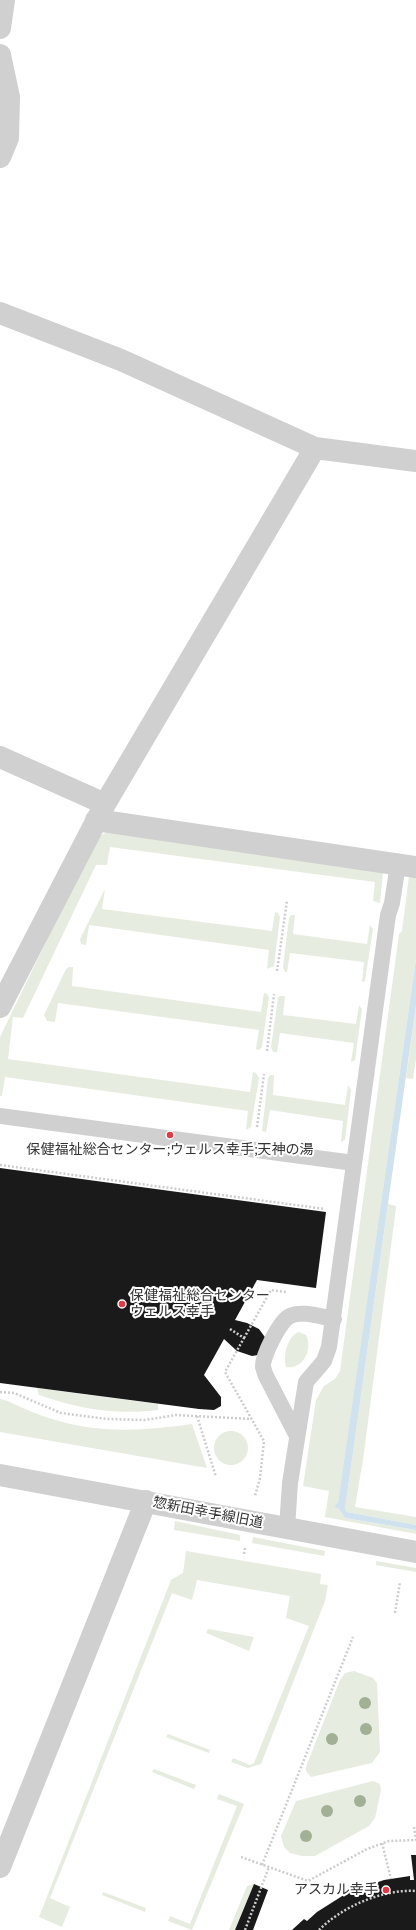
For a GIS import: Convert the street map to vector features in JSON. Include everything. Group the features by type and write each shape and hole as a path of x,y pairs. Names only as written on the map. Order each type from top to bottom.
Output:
{"street":[{"path":"0,28 4,0"},
{"path":"0,55 8,138 0,157"},
{"path":"0,313 121,360 315,448 416,462"},
{"path":"0,1007 101,812 315,448"},
{"path":"0,757 101,812 407,866"},
{"name":"惣新田幸手線旧道","path":"0,1475 416,1552"},
{"path":"0,1867 146,1501"}],"lane":[{"path":"287,1528 290,1483 306,1382 324,1361 329,1347 334,1319 388,915 407,866"},
{"path":"0,1116 354,1163"},
{"path":"297,1436 266,1376 263,1368 265,1357 282,1322 290,1316 299,1314 334,1319"}],"path":[{"path":"277,971 287,901"},
{"path":"267,1051 274,994"},
{"path":"257,1128 264,1074"},
{"path":"0,1165 331,1209"},
{"path":"254,1497 260,1478 264,1441 225,1372 271,1290 292,1292"},
{"path":"230,1329 244,1338"},
{"path":"0,1392 14,1393 61,1413 107,1419 145,1420 176,1415 251,1419"},
{"path":"197,1416 216,1477"},
{"path":"395,1613 400,1582"},
{"path":"262,1865 353,1637"},
{"path":"241,1857 308,1880 367,1849 382,1843 416,1840 414,1827"},
{"path":"382,1843 391,1879"},
{"path":"245,1930 269,1867"},
{"path":"319,1930 342,1912 372,1898 416,1891"}],"shaded area":[{"path":"109,831 383,872 380,903 373,901 375,882 110,847 107,865 96,865 23,1018 13,1017 8,1059 250,1092 253,1072 256,1073 259,1078 251,1127 246,1130 248,1111 5,1077 2,1096 0,1096 0,1037 96,838"},
{"path":"409,876 416,876 416,959 338,1504 335,1508 339,1509 345,1518 416,1530 416,1534 325,1517 329,1491 303,1486 316,1400 324,1386 335,1379 340,1371 399,934 402,931"},
{"path":"105,889 102,909 272,931 275,912 278,913 280,917 274,966 267,969 269,950 89,925 86,945 81,944 80,939"},
{"path":"291,915 295,915 293,934 367,944 370,925 373,929 365,981 362,982 364,962 290,953 287,972 285,972 283,967 289,918"},
{"path":"73,967 72,986 261,1012 264,993 266,993 269,997 262,1047 259,1050 256,1049 259,1030 58,1003 55,1022 47,1021 44,1015 66,969"},
{"path":"280,996 285,996 283,1015 356,1024 359,1005 362,1009 355,1060 351,1062 354,1043 280,1033 277,1052 273,1052 271,1047 278,998"},
{"path":"416,1005 416,1058 413,1079 406,1078"},
{"path":"270,1075 274,1075 273,1095 345,1105 348,1085 351,1090 345,1140 341,1142 343,1121 270,1110 266,1132 262,1131 268,1078"},
{"path":"388,1204 396,1206 396,1208 363,1460 355,1507 416,1517 416,1525 347,1512 345,1509"},
{"path":"299,1332 306,1335 308,1340 307,1352 302,1362 298,1365 286,1367 285,1358 287,1347 291,1338"},
{"path":"37,1388 158,1404 158,1410 127,1412 98,1410 69,1404 39,1395"},
{"path":"0,1399 51,1419 92,1428 126,1430 192,1424 207,1468 0,1432"},
{"path":"228,1431 234,1431 243,1436 247,1442 247,1454 243,1460 234,1465 228,1465 219,1460 214,1451 214,1445 219,1436"},
{"path":"175,1521 240,1535 240,1541 174,1530"},
{"path":"253,1537 325,1551 324,1556 252,1543"},
{"path":"186,1551 321,1574 320,1584 328,1585 325,1601 261,1764 248,1768 231,1762 233,1758 250,1765 254,1763 309,1626 286,1618 290,1596 197,1580 192,1600 172,1593 50,1898 70,1907 62,1927 39,1917 171,1580 183,1573"},
{"path":"376,1561 416,1568 416,1572 376,1565"},
{"path":"208,1629 254,1637 249,1651 206,1633"},
{"path":"354,1671 373,1678 377,1683 380,1752 372,1763 311,1777 306,1771 306,1767 340,1680 345,1673"},
{"path":"168,1734 210,1750 209,1753 166,1737"},
{"path":"154,1769 196,1785 194,1789 152,1772"},
{"path":"373,1781 380,1784 381,1790 375,1818 369,1826 315,1856 302,1856 290,1853 284,1847 281,1836 296,1801"},
{"path":"219,1794 244,1804 192,1930 168,1921 170,1916 190,1924 237,1806 217,1799"},
{"path":"254,1884 235,1930 229,1930 247,1886"},
{"path":"103,1892 146,1908 145,1912 102,1895"}],"water":[{"path":"416,959 416,1005 345,1509 347,1512 416,1525 416,1530 345,1518 339,1509 335,1508 336,1504 338,1503"}],"building":[{"name":"保健福祉総合センター ウェルス幸手","path":"0,1168 326,1212 316,1288 257,1280 235,1320 247,1323 259,1329 267,1340 258,1355 252,1356 237,1351 224,1339 204,1375 221,1397 221,1406 214,1410 0,1383"},
{"name":"アスカル幸手","path":"411,1855 416,1855 416,1930 292,1930 304,1919 307,1921 317,1912 347,1893 384,1880 410,1876 410,1880 414,1880"},
{"path":"254,1884 268,1890 253,1930 235,1930"}],"place":[{"name":"保健福祉総合センター;ウェルス幸手;天神の湯","path":"170,1135"},
{"name":"保健福祉総合センター ウェルス幸手","path":"122,1304"},
{"name":"アスカル幸手","path":"386,1890"}]}
